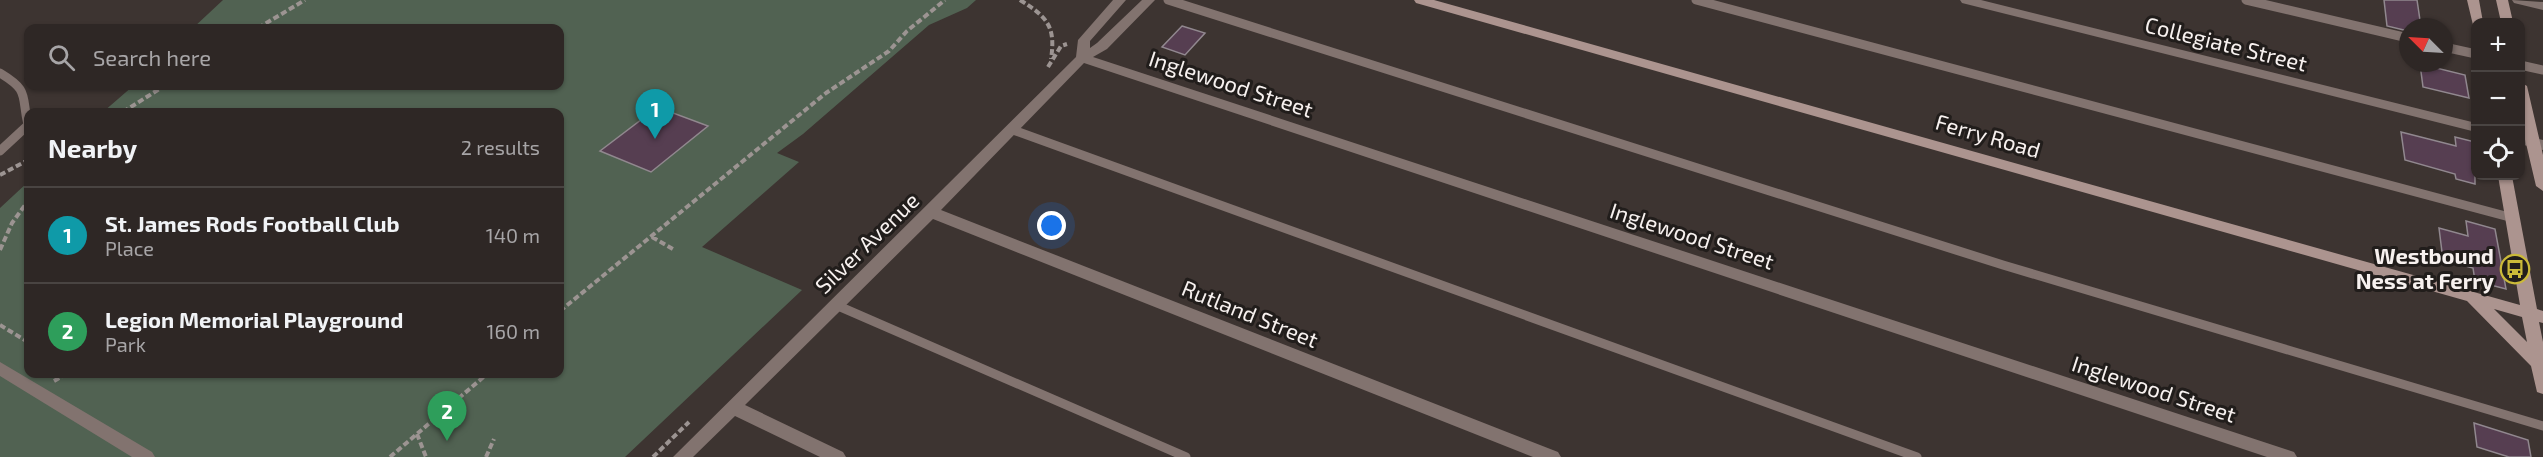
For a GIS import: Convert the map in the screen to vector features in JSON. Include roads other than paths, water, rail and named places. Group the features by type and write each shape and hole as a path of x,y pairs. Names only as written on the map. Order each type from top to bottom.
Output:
{"main road":[{"name":"Ferry Road","path":"1420,0 2536,315"},
{"path":"2473,0 2476,18"},
{"path":"2502,0 2506,18"},
{"path":"2525,109 2543,186"},
{"path":"2506,180 2536,315 2538,363 2543,387"},
{"path":"2472,297 2538,363"}],"street":[{"name":"Silver Avenue","path":"1082,58 1084,40 1120,0"},
{"name":"Silver Avenue","path":"682,457 931,212 1082,58 1102,46 1149,0"},
{"name":"Collegiate Street","path":"1966,0 2471,127"},
{"path":"2518,0 2543,6"},
{"name":"Inglewood Street","path":"1082,58 2288,457"},
{"name":"Rutland Street","path":"931,212 1552,457"},
{"path":"0,368 146,457"},
{"path":"733,407 837,457"}],"lane":[{"path":"1168,0 2003,265 2543,426"},
{"path":"1696,0 2513,218"},
{"path":"2246,0 2399,36"},
{"path":"2453,49 2471,53"},
{"path":"2525,66 2543,70"},
{"path":"0,73 15,82 24,92 25,108"},
{"path":"0,151 24,129"},
{"path":"1013,130 1917,457"},
{"path":"836,306 1186,457"}],"place":[{"name":"St. James Rods Football Club","path":"655,139"},
{"name":"Westbound Ness at Ferry","path":"2515,269"},
{"name":"Legion Memorial Playground","path":"447,441"}]}
